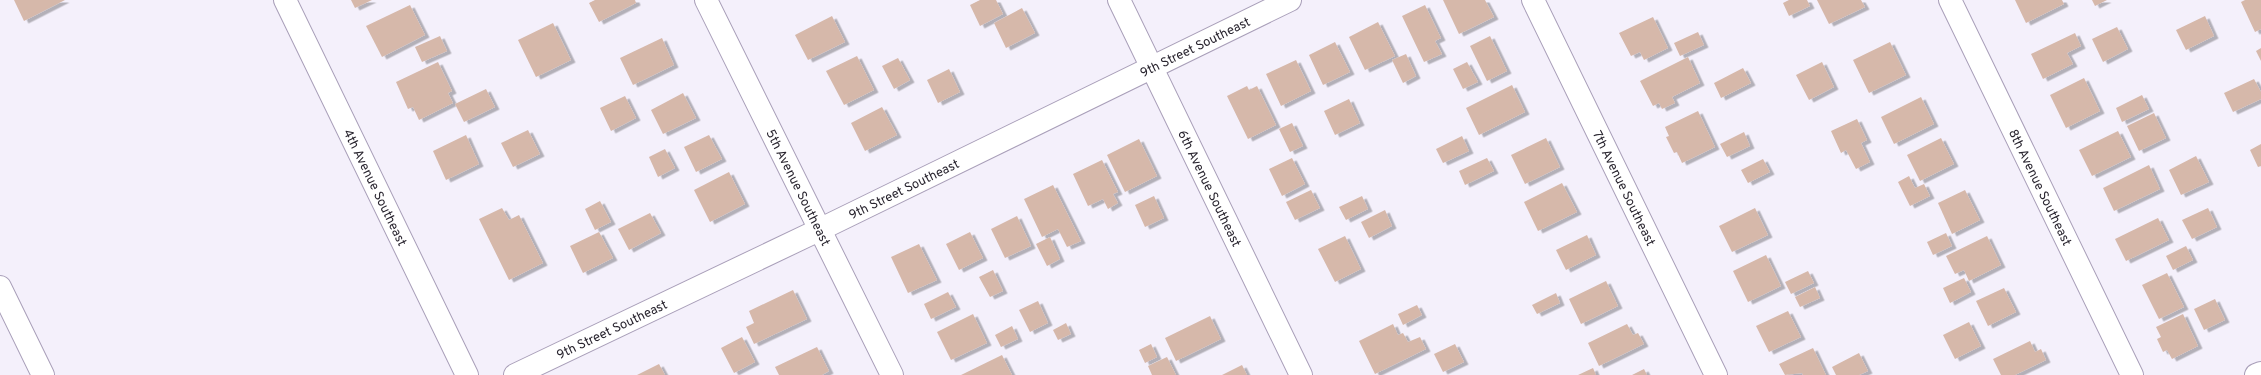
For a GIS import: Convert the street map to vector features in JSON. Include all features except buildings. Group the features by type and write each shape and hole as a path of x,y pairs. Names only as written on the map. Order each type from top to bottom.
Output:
{"street":[{"name":"4th Avenue Southeast","path":"285,0 468,375"},
{"name":"5th Avenue Southeast","path":"706,0 821,229 892,375"},
{"name":"6th Avenue Southeast","path":"1119,0 1301,375"},
{"name":"9th Street Southeast","path":"515,375 821,229 1290,0"},
{"name":"7th Avenue Southeast","path":"1533,0 1716,375"},
{"name":"8th Avenue Southeast","path":"1950,0 2132,375"},
{"path":"0,287 43,375"},
{"path":"2256,375 2261,373"}]}
